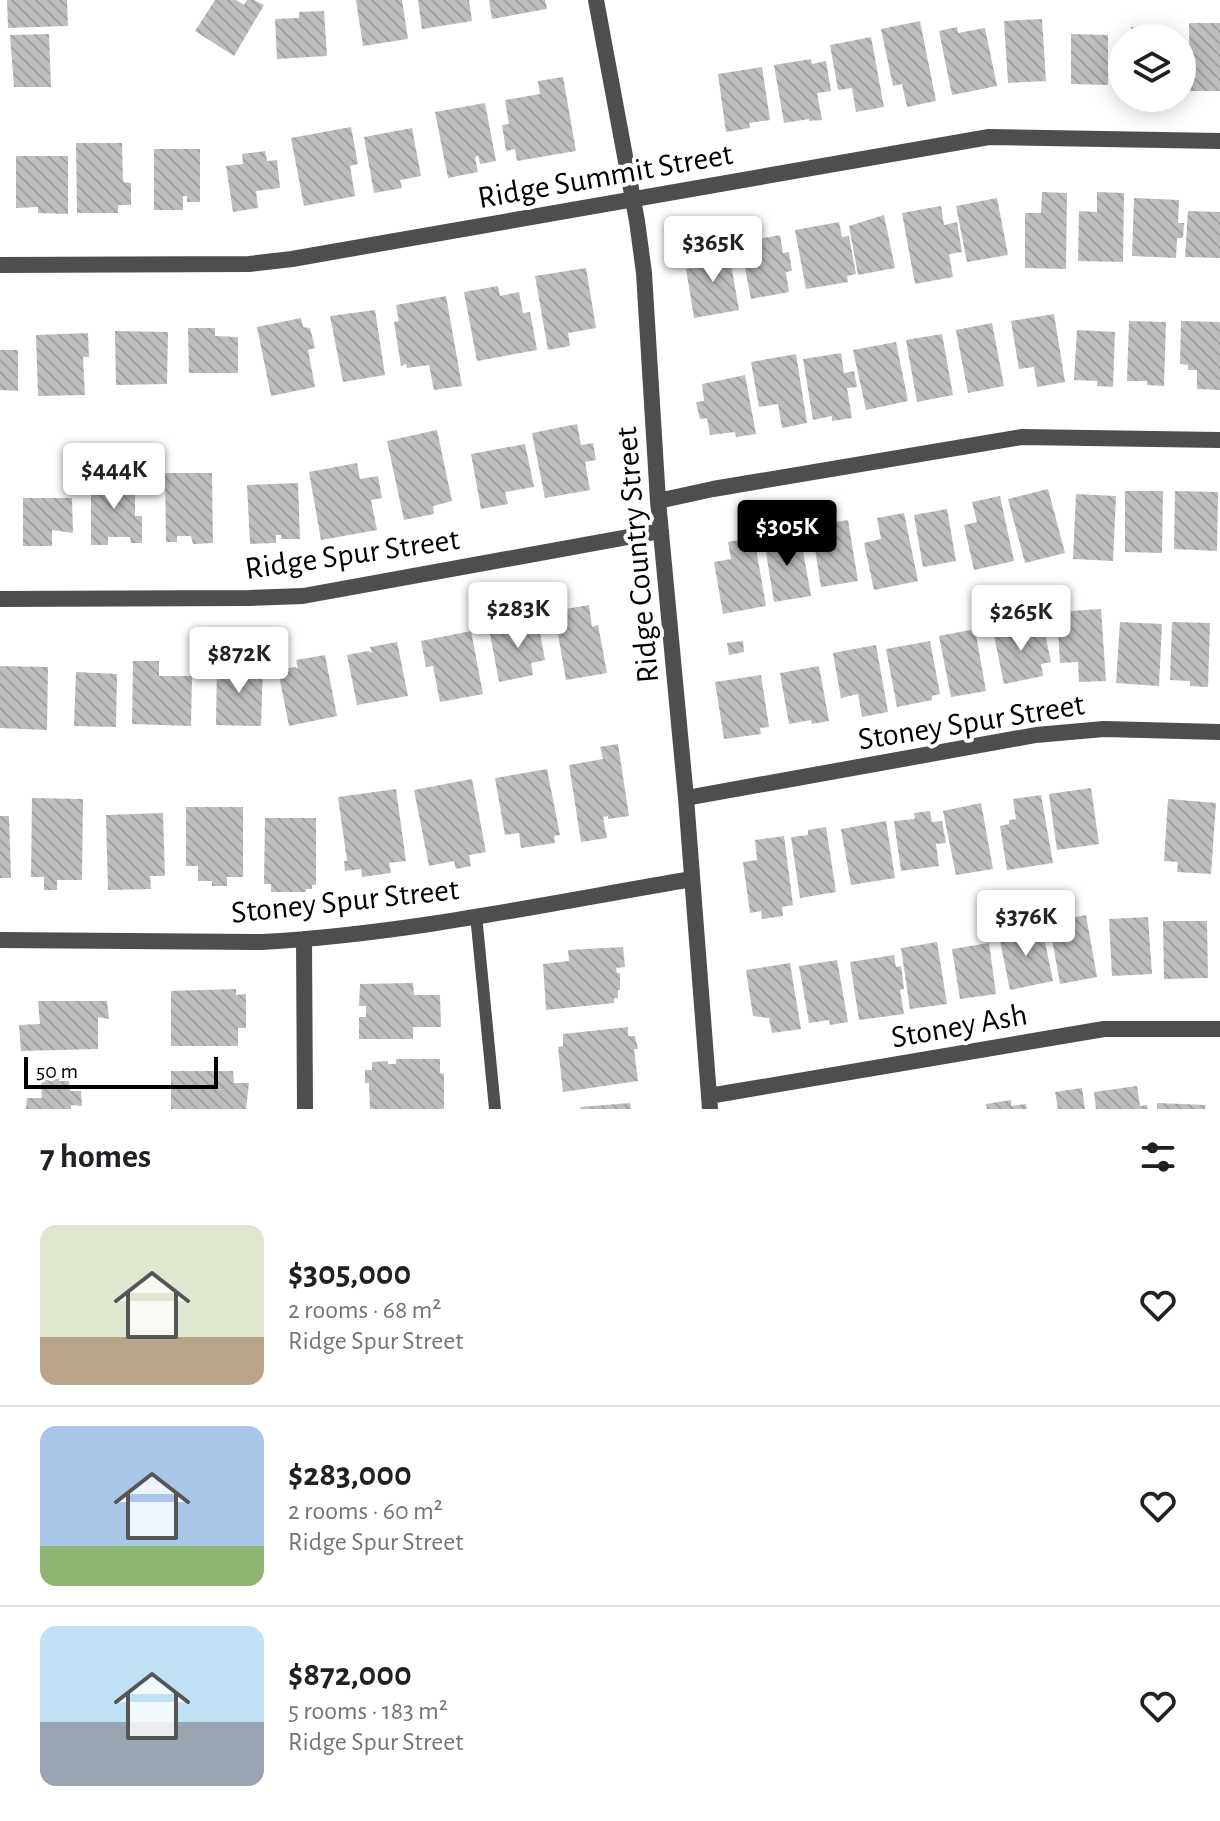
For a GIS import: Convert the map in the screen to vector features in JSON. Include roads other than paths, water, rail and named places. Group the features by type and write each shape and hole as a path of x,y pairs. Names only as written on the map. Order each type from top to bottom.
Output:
{"street":[{"name":"Ridge Country Street","path":"596,0 644,273 658,501 686,798 709,1103"},
{"name":"Ridge Summit Street","path":"0,265 249,264 292,259 989,137 1220,141"},
{"path":"658,501 1022,437 1220,440"},
{"name":"Ridge Spur Street","path":"0,599 303,596 661,531"},
{"name":"Stoney Spur Street","path":"686,798 1036,735 1104,729 1220,732"},
{"name":"Stoney Spur Street","path":"0,940 262,942 304,939 476,915 692,879"},
{"path":"304,939 305,1109"},
{"name":"Stoney Ash","path":"709,1103 1104,1029 1220,1029"}],"lane":[{"path":"476,915 495,1109"}]}
